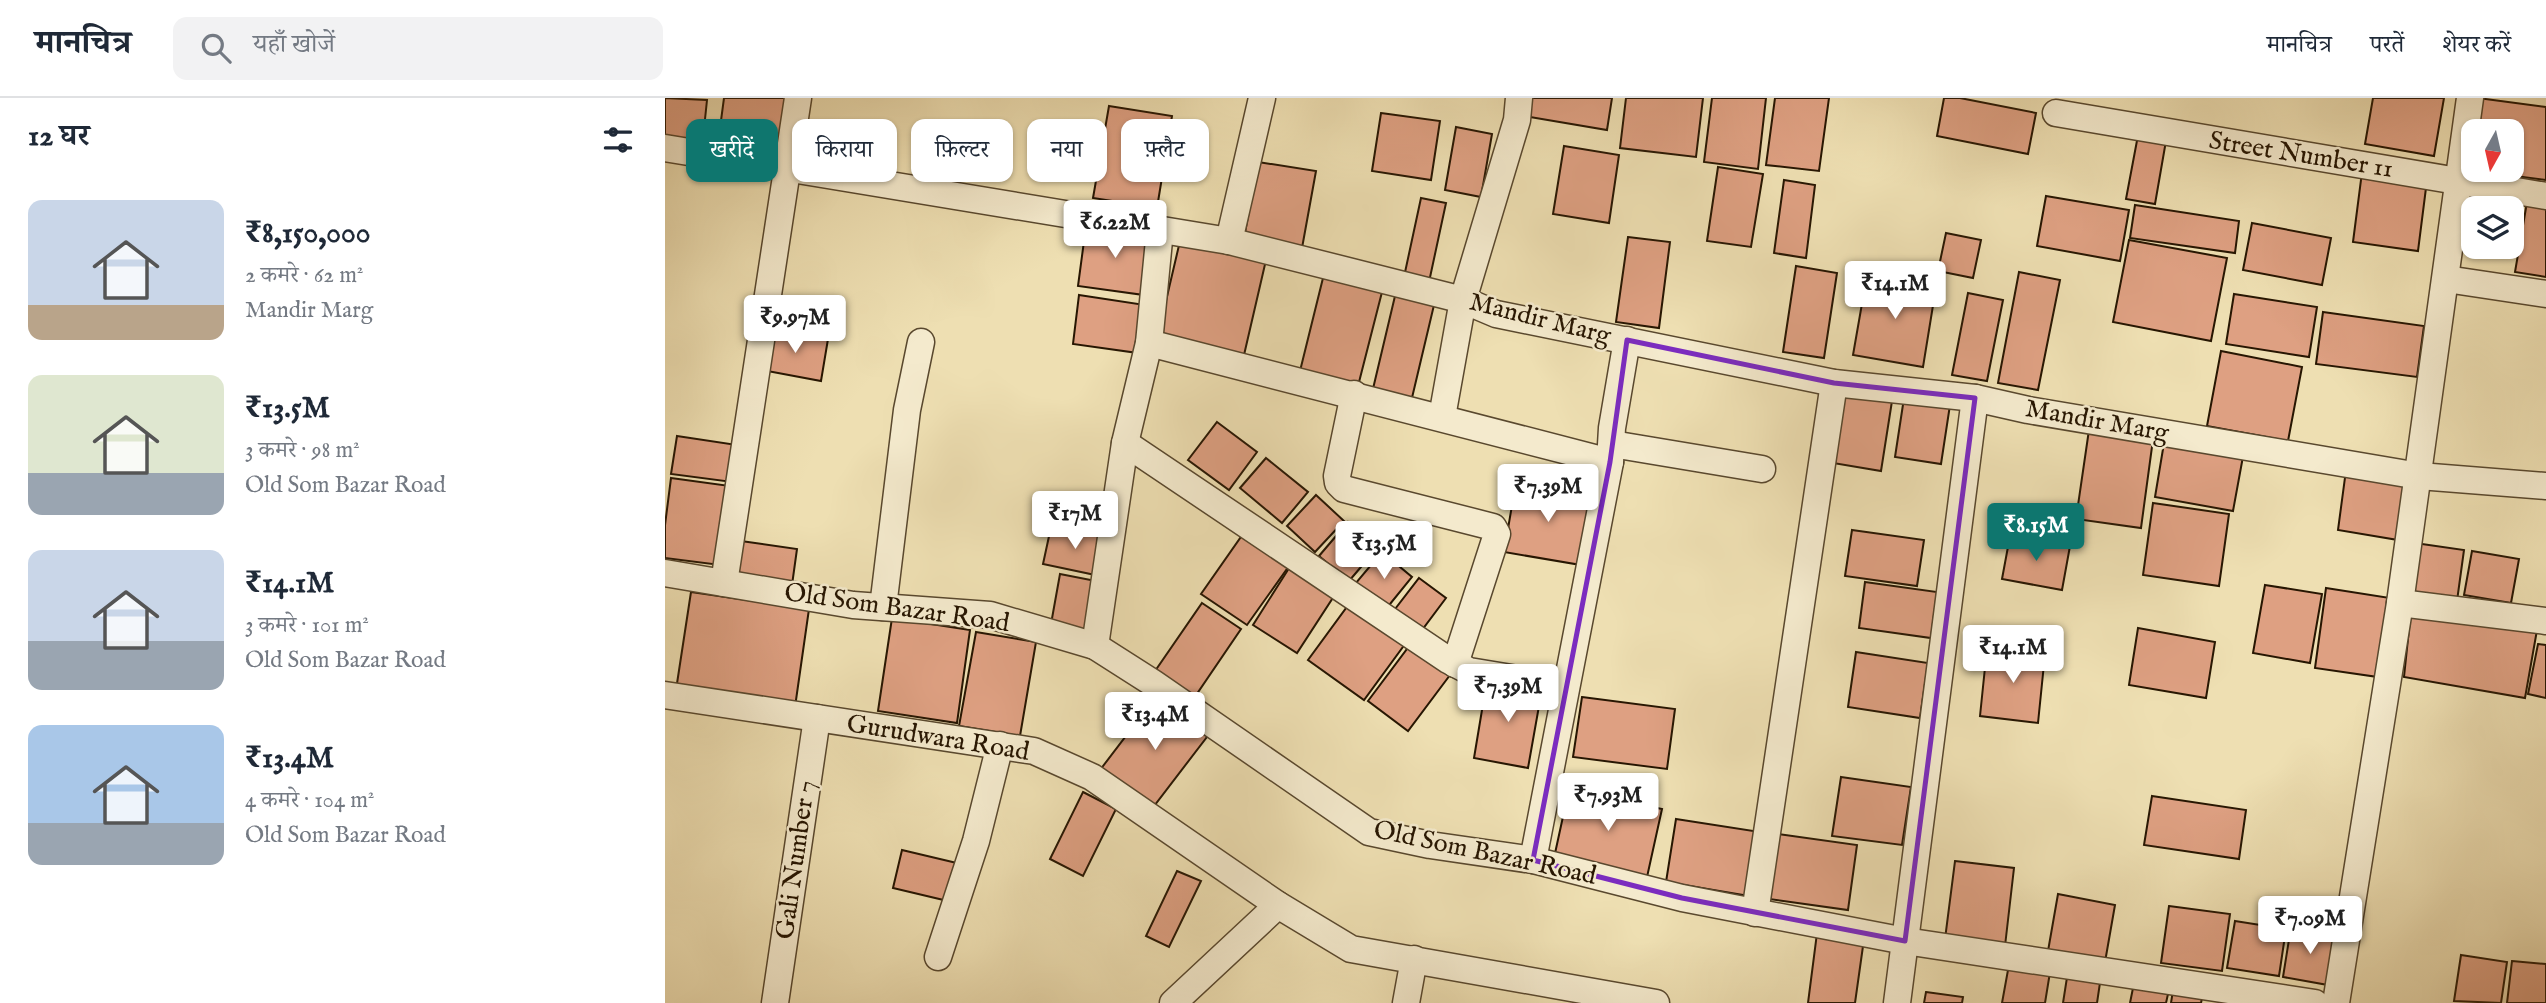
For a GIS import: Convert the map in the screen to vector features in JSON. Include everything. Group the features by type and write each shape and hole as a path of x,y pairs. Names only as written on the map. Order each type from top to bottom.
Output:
{"street":[{"path":"724,583 798,98"},
{"path":"1229,241 1262,98"},
{"path":"1442,417 1463,300 1517,120 1519,98"},
{"path":"2336,1003 2419,476 2470,98"},
{"name":"Street Number 11","path":"2056,113 2546,196"},
{"name":"Mandir Marg","path":"665,148 1229,241 1463,300 1496,314 1834,383 1975,398 2028,410 2419,476 2546,486"},
{"path":"1095,646 1125,443 1149,343 1160,230"},
{"path":"2446,279 2546,294"},
{"path":"1533,860 1611,453 1612,428 1627,340"},
{"path":"883,607 907,410 921,342"},
{"path":"1149,343 1442,417 1611,453 1762,469"},
{"path":"1755,913 1834,383"},
{"path":"1354,394 1337,476 1344,489 1493,527 1497,534 1455,664"},
{"path":"1897,1003 1975,398"},
{"path":"1125,443 1455,664 1469,671 1565,688"},
{"name":"Old Som Bazar Road","path":"665,573 853,605 990,615 1095,646 1369,832 1430,845 1533,860 1682,898 1905,941 2315,1003"},
{"path":"2400,603 2546,621"},
{"name":"Gurudwara Road","path":"665,695 1034,751 1091,777 1278,905 1351,949 1576,996 1656,1003"},
{"name":"Gali Number 7","path":"775,1003 817,718"},
{"path":"938,957 976,841 1000,745"},
{"path":"1173,1003 1278,905"},
{"path":"1406,1003 1413,960"}],"highlighted area":[{"path":"1627,340 1834,383 1975,398 1905,941 1682,898 1533,860 1610,462"}],"building":[{"path":"665,98 707,100 705,119 686,119 686,146 665,144"},
{"path":"724,98 792,98 784,153 778,152 778,119 721,119"},
{"path":"1527,98 1612,98 1607,130 1524,116"},
{"path":"1626,98 1703,98 1696,157 1620,148"},
{"path":"1712,98 1766,98 1758,169 1704,162"},
{"path":"1775,98 1829,98 1819,171 1766,165"},
{"path":"1944,98 1960,98 2036,113 2028,154 1937,136"},
{"path":"2373,98 2444,98 2434,156 2365,144"},
{"path":"2478,98 2546,107 2546,180 2524,177 2524,119 2475,119"},
{"path":"1109,106 1172,116 1172,119 1121,119 1121,182 1161,182 1157,208 1093,198 1096,182 1107,182"},
{"path":"1381,113 1440,121 1431,180 1372,171"},
{"path":"1456,127 1492,134 1481,197 1445,190"},
{"path":"2139,130 2167,135 2155,204 2126,199"},
{"path":"1564,146 1619,155 1609,223 1553,214"},
{"path":"1258,162 1316,171 1302,248 1244,238"},
{"path":"1718,167 1763,174 1751,247 1707,241"},
{"path":"2362,172 2427,180 2418,251 2353,242"},
{"path":"1784,180 1815,185 1806,258 1774,253"},
{"path":"2046,196 2129,210 2120,261 2037,246"},
{"path":"1421,198 1446,203 1429,282 1404,277"},
{"path":"2527,202 2546,206 2546,277 2515,272 2517,259 2524,259"},
{"path":"2135,205 2239,221 2235,253 2130,238"},
{"path":"2252,223 2331,238 2322,285 2243,270"},
{"path":"1086,226 1152,235 1144,295 1078,286"},
{"path":"1946,233 1981,240 1973,278 1938,271"},
{"path":"1628,237 1670,242 1659,328 1616,322"},
{"path":"2129,240 2227,258 2211,341 2113,322"},
{"path":"1180,241 1266,260 1244,355 1158,335"},
{"path":"1796,266 1837,273 1824,358 1783,352"},
{"path":"2019,272 2060,280 2038,390 1998,383"},
{"path":"1867,275 1936,287 1923,367 1853,355"},
{"path":"1323,278 1382,292 1358,386 1300,371"},
{"path":"1968,293 2003,300 1987,381 1952,375"},
{"path":"2234,294 2317,307 2309,357 2226,344"},
{"path":"1079,295 1145,305 1138,353 1073,344"},
{"path":"1395,296 1434,305 1411,402 1372,393"},
{"path":"2323,312 2424,326 2417,377 2316,364"},
{"path":"770,329 828,339 821,381 762,370"},
{"path":"2221,351 2302,367 2288,441 2207,426"},
{"path":"1844,393 1892,401 1881,471 1833,463"},
{"path":"1904,398 1950,405 1941,464 1895,457"},
{"path":"1217,422 1257,452 1229,490 1188,460"},
{"path":"2090,423 2154,432 2141,528 2076,519"},
{"path":"677,436 737,445 732,482 671,474"},
{"path":"2165,437 2244,451 2233,511 2155,497"},
{"path":"1266,458 1308,492 1282,523 1240,488"},
{"path":"2346,470 2415,478 2404,541 2338,530"},
{"path":"671,478 730,486 720,565 665,558 665,525"},
{"path":"1516,482 1593,496 1581,565 1504,552"},
{"path":"1316,495 1344,521 1315,552 1287,526"},
{"path":"2153,503 2229,514 2219,586 2143,575"},
{"path":"1348,522 1378,547 1349,581 1319,556"},
{"path":"1051,527 1107,538 1100,576 1043,564"},
{"path":"1852,530 1924,540 1917,586 1845,576"},
{"path":"1243,534 1289,566 1247,625 1201,594"},
{"path":"2010,536 2070,546 2062,590 2002,579"},
{"path":"741,541 797,549 792,585 736,577"},
{"path":"2415,543 2464,550 2457,601 2407,594"},
{"path":"2472,551 2519,559 2511,603 2464,595"},
{"path":"1382,552 1412,577 1386,609 1355,584"},
{"path":"1291,565 1336,593 1297,653 1253,625"},
{"path":"1060,574 1101,582 1092,632 1051,624"},
{"path":"1419,578 1446,598 1419,634 1392,613"},
{"path":"1865,582 1937,592 1931,638 1859,628"},
{"path":"2265,585 2322,594 2310,663 2253,653"},
{"path":"2326,588 2390,598 2378,677 2315,668"},
{"path":"691,592 809,609 795,707 676,690"},
{"path":"1352,600 1408,640 1364,700 1308,660"},
{"path":"1202,603 1241,629 1192,701 1153,674"},
{"path":"2411,610 2537,630 2525,698 2404,677"},
{"path":"892,618 970,630 957,723 878,711"},
{"path":"2138,628 2215,642 2206,698 2129,685"},
{"path":"976,632 1036,642 1020,736 959,726"},
{"path":"2538,644 2546,645 2546,698 2528,694"},
{"path":"1410,645 1450,675 1408,731 1368,701"},
{"path":"1987,648 2045,654 2038,723 1980,716"},
{"path":"1856,652 1928,663 1920,718 1848,707"},
{"path":"1487,680 1542,689 1528,768 1474,758"},
{"path":"1158,694 1210,733 1151,810 1100,770"},
{"path":"1582,697 1675,709 1667,769 1573,757"},
{"path":"1841,777 1911,787 1902,845 1832,836"},
{"path":"1569,789 1662,809 1647,877 1554,858"},
{"path":"1083,792 1116,809 1083,876 1050,859"},
{"path":"2152,796 2246,810 2239,859 2144,845"},
{"path":"1676,819 1760,832 1749,896 1666,882"},
{"path":"1778,834 1857,845 1848,910 1769,899"},
{"path":"902,850 961,864 952,902 893,888"},
{"path":"1955,861 2014,868 2005,946 1945,939"},
{"path":"1177,871 1201,881 1169,947 1146,936"},
{"path":"2058,894 2115,905 2105,962 2048,951"},
{"path":"2169,906 2230,914 2222,971 2161,963"},
{"path":"2235,921 2286,929 2279,976 2227,968"},
{"path":"2291,927 2336,934 2328,985 2283,977"},
{"path":"1817,933 1864,939 1855,1003 1808,1003"},
{"path":"2461,955 2507,962 2501,1003 2454,1001"},
{"path":"2010,959 2051,966 2045,1003 2002,1003"},
{"path":"2512,961 2546,964 2546,1003 2507,1003"},
{"path":"2068,971 2101,976 2097,1003 2063,1003"},
{"path":"2135,978 2170,985 2166,1003 2130,1003"},
{"path":"2174,984 2204,989 2201,1003 2171,1003"},
{"path":"1926,992 1963,997 1962,1003 1924,1003"}]}
